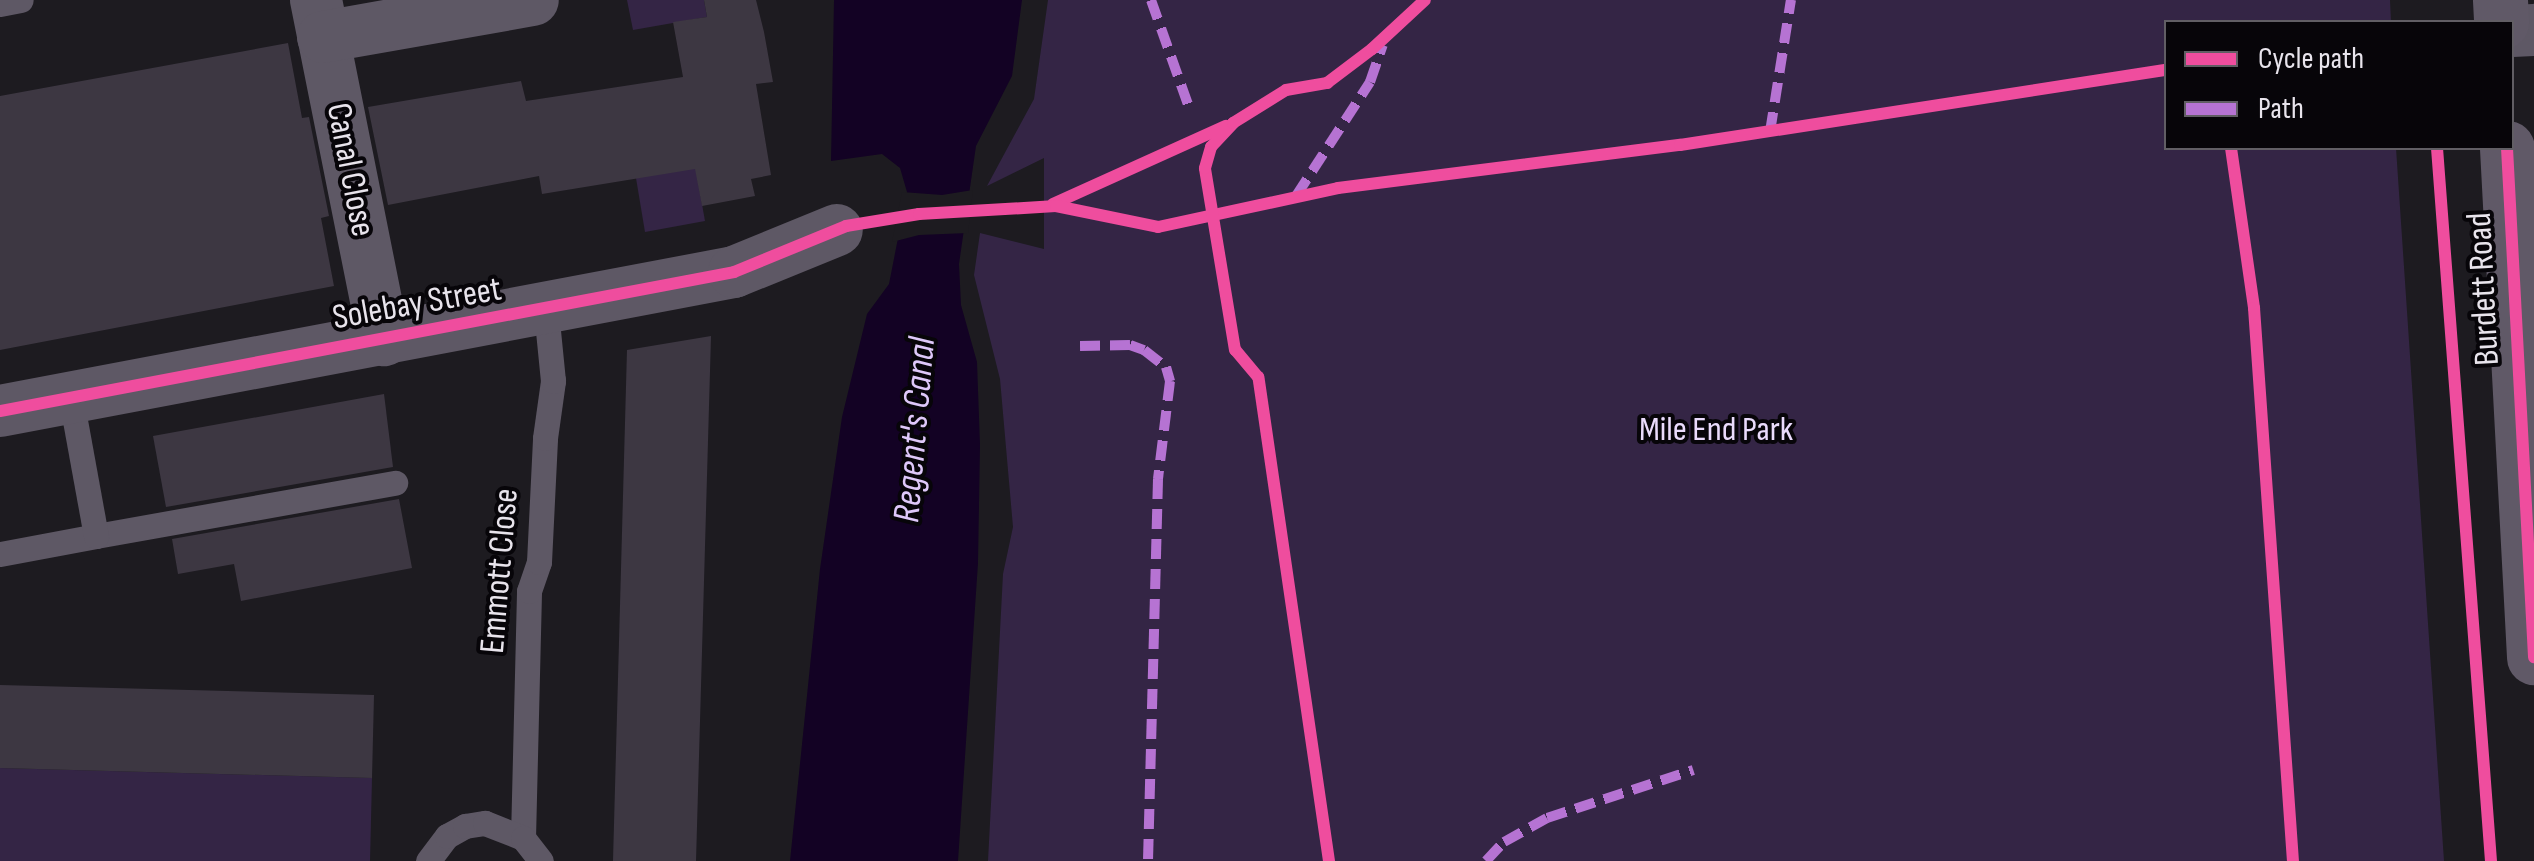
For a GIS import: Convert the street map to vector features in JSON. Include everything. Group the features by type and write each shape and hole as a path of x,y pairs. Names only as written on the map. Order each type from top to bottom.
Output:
{"main road":[{"name":"Burdett Road","path":"2507,150 2534,657"}],"street":[{"path":"319,19 533,0"},
{"name":"Canal Close","path":"319,19 384,340"},
{"name":"Solebay Street","path":"0,411 546,311 754,267 837,230"}],"lane":[{"path":"0,4 21,0"},
{"name":"Emmott Close","path":"523,838 529,591 539,562 545,438 553,381 546,311"},
{"path":"71,398 96,536"},
{"path":"0,554 395,482"},
{"path":"428,861 447,836 465,826 485,823 523,838 541,861"}],"green space":[{"path":"627,0 704,0 707,17 633,30"},
{"name":"Mile End Park","path":"1048,0 2390,0 2391,20 2164,20 2164,150 2396,150 2444,861 988,861 1003,574 1013,527 1000,379 974,275 980,233 1044,249 1044,158 987,186 1034,99"},
{"path":"695,165 705,221 645,232 636,178"},
{"path":"0,768 372,778 370,861 0,861"}],"water":[{"name":"Regent's Canal","path":"834,0 1022,0 1012,76 976,146 959,264 961,305 977,362 980,445 978,563 958,861 790,861 820,569 842,417 867,314 889,284 907,192 900,168 882,154 831,161"}],"pier":[{"path":"973,190 968,233 919,235 892,242 902,192 942,195"}],"building":[{"path":"704,0 756,0 773,82 756,84 771,175 751,179 755,196 702,206 695,169 542,194 539,176 388,205 368,107 521,81 526,101 683,77 673,22 707,17"},
{"path":"288,43 302,118 309,117 329,216 321,218 334,286 0,350 0,96"},
{"path":"711,336 696,861 613,861 627,350"},
{"path":"384,394 393,467 166,507 153,436"},
{"path":"399,499 412,568 241,601 234,564 178,574 172,539"},
{"path":"0,685 374,695 372,778 0,768"}],"marked path":[{"path":"1151,0 1190,110"},
{"path":"1770,132 1791,0"},
{"path":"1296,196 1370,82 1383,45"},
{"path":"1080,346 1130,345 1144,350 1166,367 1170,381 1158,479 1148,861"},
{"path":"1486,861 1504,842 1547,818 1693,770"}],"cycle path":[{"path":"1329,861 1258,377 1235,350 1205,168 1211,147 1233,123 1286,90 1327,83 1372,49 1425,0"},
{"path":"0,411 734,272 846,226 919,214 1056,206 1158,227 1338,188 1680,145 2164,70"},
{"path":"1053,204 1226,126"},
{"path":"2231,150 2254,308 2293,861"},
{"path":"2437,150 2491,861"},
{"path":"2507,150 2534,657"}]}
